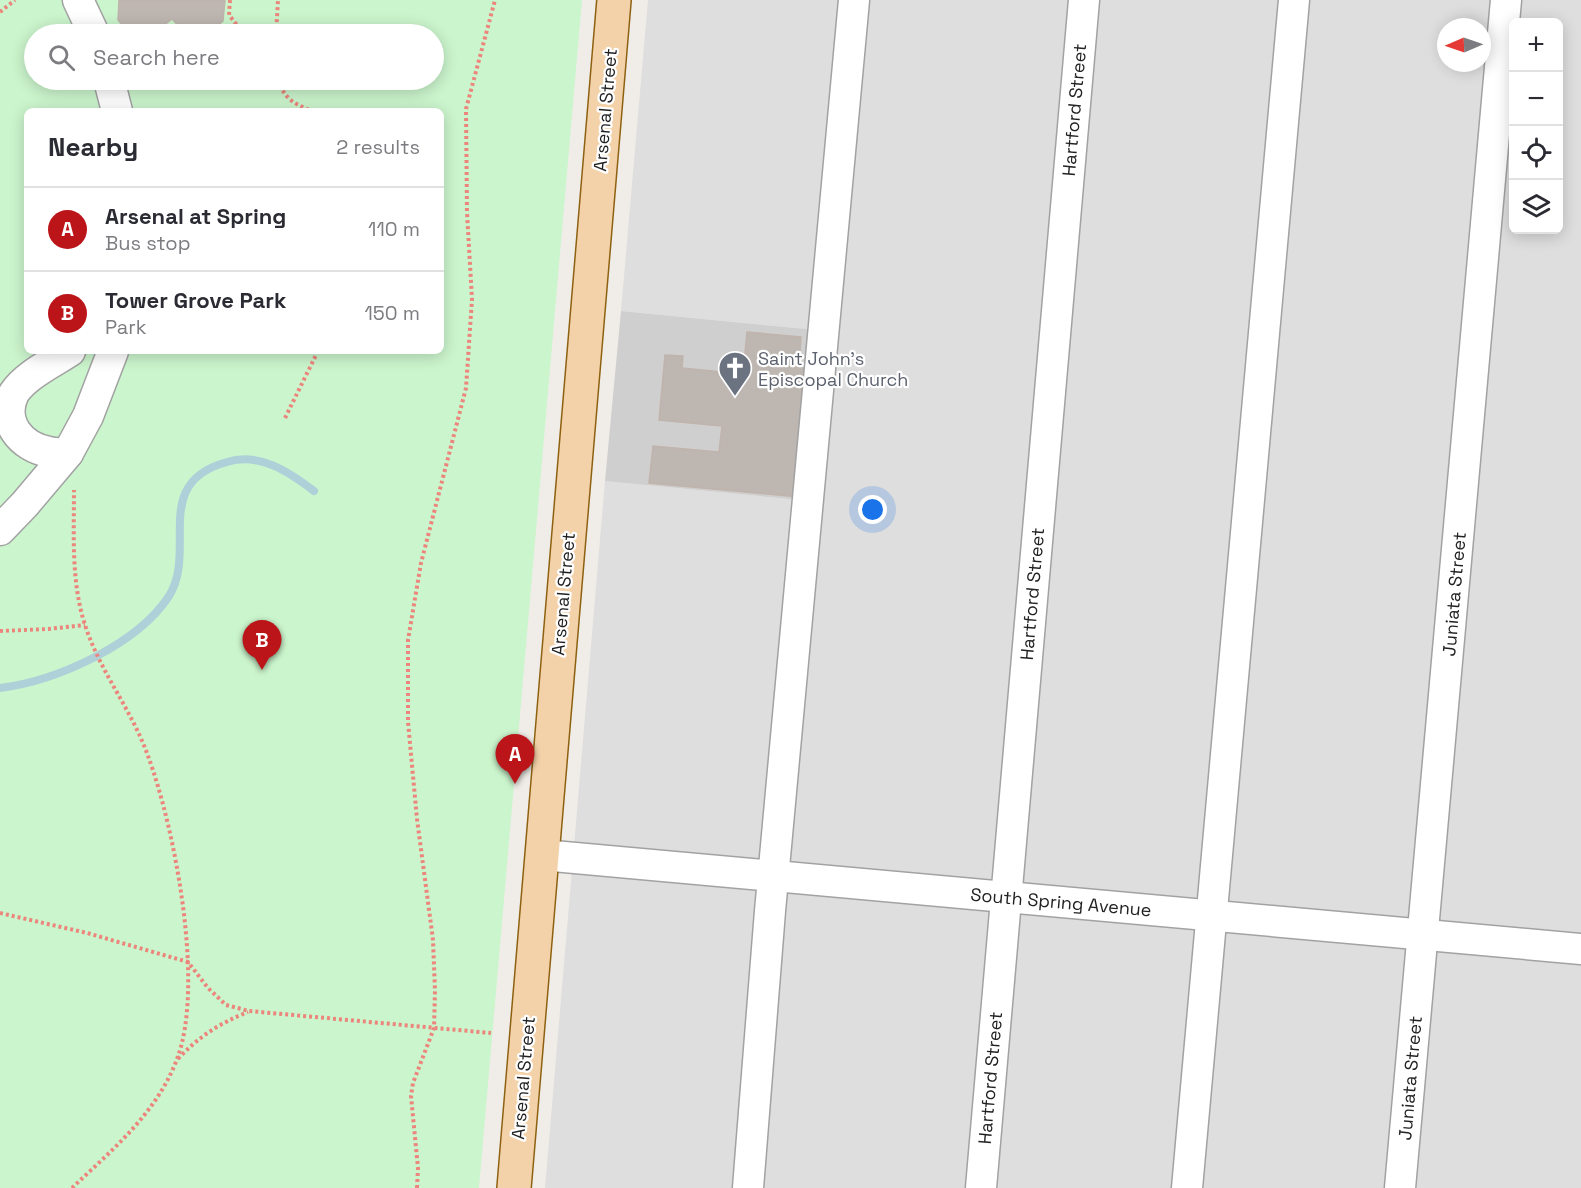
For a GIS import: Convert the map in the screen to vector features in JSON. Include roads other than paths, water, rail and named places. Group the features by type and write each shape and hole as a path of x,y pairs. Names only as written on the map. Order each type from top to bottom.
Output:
{"main road":[{"name":"Arsenal Street","path":"514,1188 614,0"}],"street":[{"path":"78,0 89,24"},
{"path":"748,1188 774,876 854,0"},
{"name":"Hartford Street","path":"981,1188 1084,0"},
{"path":"1188,1188 1293,0"},
{"name":"Juniata Street","path":"1400,1188 1506,0"},
{"path":"112,90 116,108"},
{"path":"66,354 15,391 9,401 7,411 9,423 20,439 50,453 68,453"},
{"path":"0,530 68,453 88,416 112,354"},
{"name":"South Spring Avenue","path":"542,855 1581,949"}],"waterway":[{"path":"0,688 46,678 94,658 137,630 155,614 169,596 177,578 182,501 190,485 204,472 227,462 251,460 274,466 314,491"}],"place":[{"name":"Saint John's Episcopal Church","path":"735,397"},
{"name":"Tower Grove Park","path":"262,670"},
{"name":"Arsenal at Spring","path":"515,784"}]}
